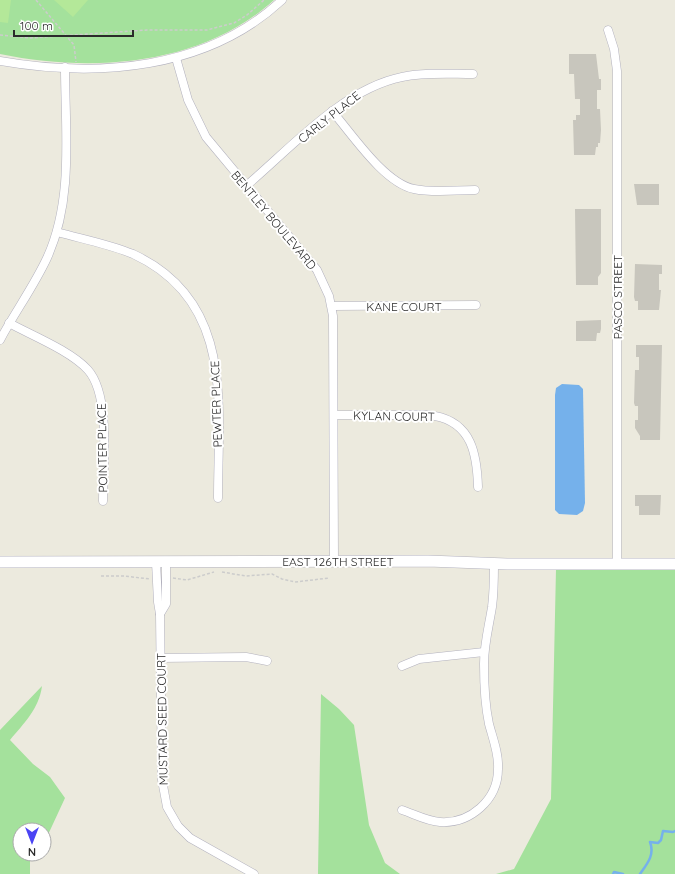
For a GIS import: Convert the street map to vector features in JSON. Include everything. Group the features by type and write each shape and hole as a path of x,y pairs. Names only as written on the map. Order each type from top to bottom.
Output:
{"main road":[{"name":"EAST 126TH STREET","path":"0,562 428,561 494,564 675,564"}],"street":[{"path":"0,61 65,68 118,67 148,64 176,58 214,45 238,33 257,22 282,0"},
{"name":"PASCO STREET","path":"608,30 614,48 617,71 617,564"},
{"name":"BENTLEY BOULEVARD","path":"176,58 188,100 206,137 317,270 332,306 334,562"},
{"path":"0,340 42,270 57,232 65,182 65,68"},
{"name":"CARLY PLACE","path":"246,186 332,111 354,96 390,80 411,75 473,74"},
{"path":"332,111 386,174 400,184 421,190 475,190"},
{"name":"PEWTER PLACE","path":"57,232 118,248 152,265 180,288 194,305 211,340 217,370 218,498"},
{"name":"KANE COURT","path":"332,306 476,305"},
{"name":"POINTER PLACE","path":"9,323 77,360 87,369 95,381 102,401 103,501"},
{"name":"KYLAN COURT","path":"334,415 430,415 448,420 461,429 474,448 478,466 478,487"},
{"name":"MUSTARD SEED COURT","path":"161,562 158,602 160,614 162,780 167,807 178,826 190,838 254,874"},
{"path":"402,810 429,820 449,822 477,811 494,789 498,765 487,713 484,652 493,596 494,564"},
{"path":"402,666 420,659 484,652"},
{"path":"160,658 246,657 267,661"}],"path":[{"path":"36,0 75,47 76,63"},
{"path":"0,35 30,38 64,34 152,30 194,31 218,28 238,20 264,0"},
{"path":"173,578 183,580 204,573 217,572 246,576 272,574 282,579 295,582 329,578"},
{"path":"101,576 124,576 152,579"}],"green space":[{"path":"0,0 274,0 245,22 213,39 180,51 144,59 108,63 72,63 35,60 0,54"},
{"path":"0,0 11,0 8,23 0,22"},
{"path":"54,0 88,0 73,17"},
{"path":"556,569 675,569 675,874 496,874 514,869 551,799"},
{"path":"42,686 38,702 34,709 10,740 33,764 50,777 65,798 52,826 52,822 12,822 12,862 30,862 30,874 0,874 0,730"},
{"path":"321,694 339,709 354,725 369,825 385,863 400,874 318,874"}],"water":[{"path":"562,384 579,385 583,389 585,503 583,511 577,515 559,514 555,510 555,395 556,388"}],"building":[{"path":"569,54 596,54 599,79 601,79 601,90 597,90 597,109 600,109 601,130 600,143 598,143 598,147 596,147 595,155 574,155 573,120 576,120 576,115 580,115 580,99 575,99 574,74 569,74"},
{"path":"634,184 659,184 659,205 637,205"},
{"path":"575,209 601,209 601,273 598,277 598,285 576,285"},
{"path":"635,264 662,265 662,274 659,274 659,290 661,290 659,310 638,310 638,301 635,301 634,297"},
{"path":"601,320 601,329 600,333 597,333 596,341 576,341 576,321"},
{"path":"636,345 662,345 660,440 640,440 640,436 635,428 635,420 638,420 638,406 635,406 634,403 635,370 639,370 639,357 636,357"},
{"path":"635,495 661,495 660,515 639,515 639,506 635,506"}],"waterway":[{"path":"640,874 648,863 651,855 652,851 650,842 658,843 661,840 663,831 675,831"},
{"path":"613,874 614,872 623,874"}]}
